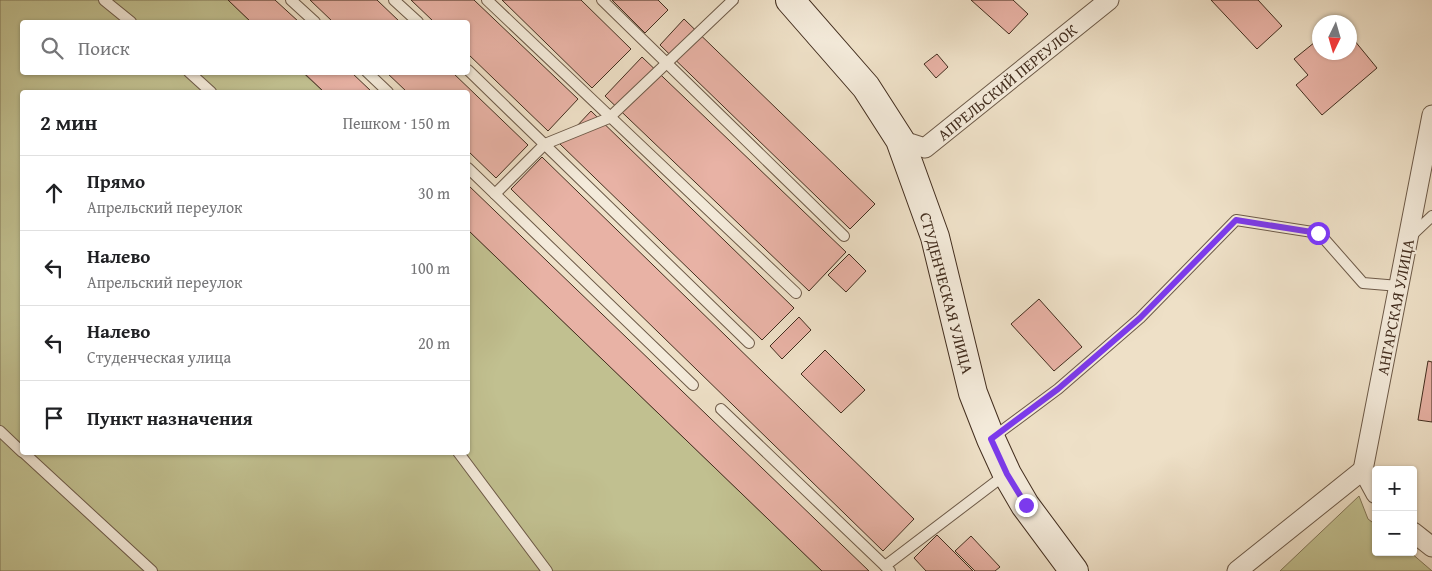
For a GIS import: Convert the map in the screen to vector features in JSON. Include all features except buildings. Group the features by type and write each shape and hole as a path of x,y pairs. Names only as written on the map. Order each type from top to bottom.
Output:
{"main road":[{"name":"СТУДЕНЧЕСКАЯ УЛИЦА","path":"790,0 866,87 900,140 935,237 974,393 991,439 1007,474 1026,505 1074,571"}],"street":[{"name":"АПРЕЛЬСКИЙ ПЕРЕУЛОК","path":"900,140 925,148 1109,0"},
{"name":"АНГАРСКАЯ УЛИЦА","path":"1363,470 1432,115"},
{"path":"1237,571 1363,470 1372,487"},
{"path":"1417,535 1432,547"}],"lane":[{"path":"104,0 129,20"},
{"path":"291,0 313,20"},
{"path":"394,0 416,20"},
{"path":"487,0 609,118 796,293"},
{"path":"602,0 844,236"},
{"path":"495,194 545,144 609,118 668,64 733,0"},
{"path":"470,72 749,343"},
{"path":"192,75 209,90"},
{"path":"370,75 386,90"},
{"path":"470,170 692,385"},
{"path":"1408,239 1432,216"},
{"path":"991,439 1058,389 1140,318 1236,220 1318,233 1363,283 1399,286"},
{"path":"720,409 887,569 1007,474"},
{"path":"0,431 20,449"},
{"path":"26,455 152,571"},
{"path":"460,455 547,571"}],"shaded area":[{"path":"0,0 228,0 249,20 20,20 20,75 305,75 322,90 20,90 20,455 470,455 470,232 822,571 0,571"},
{"path":"1359,496 1368,519 1372,522 1372,556 1415,556 1432,571 1280,571"}],"route":[{"path":"1026,505 1007,474 991,439 1058,389 1140,318 1193,267 1236,220 1318,233"}]}
